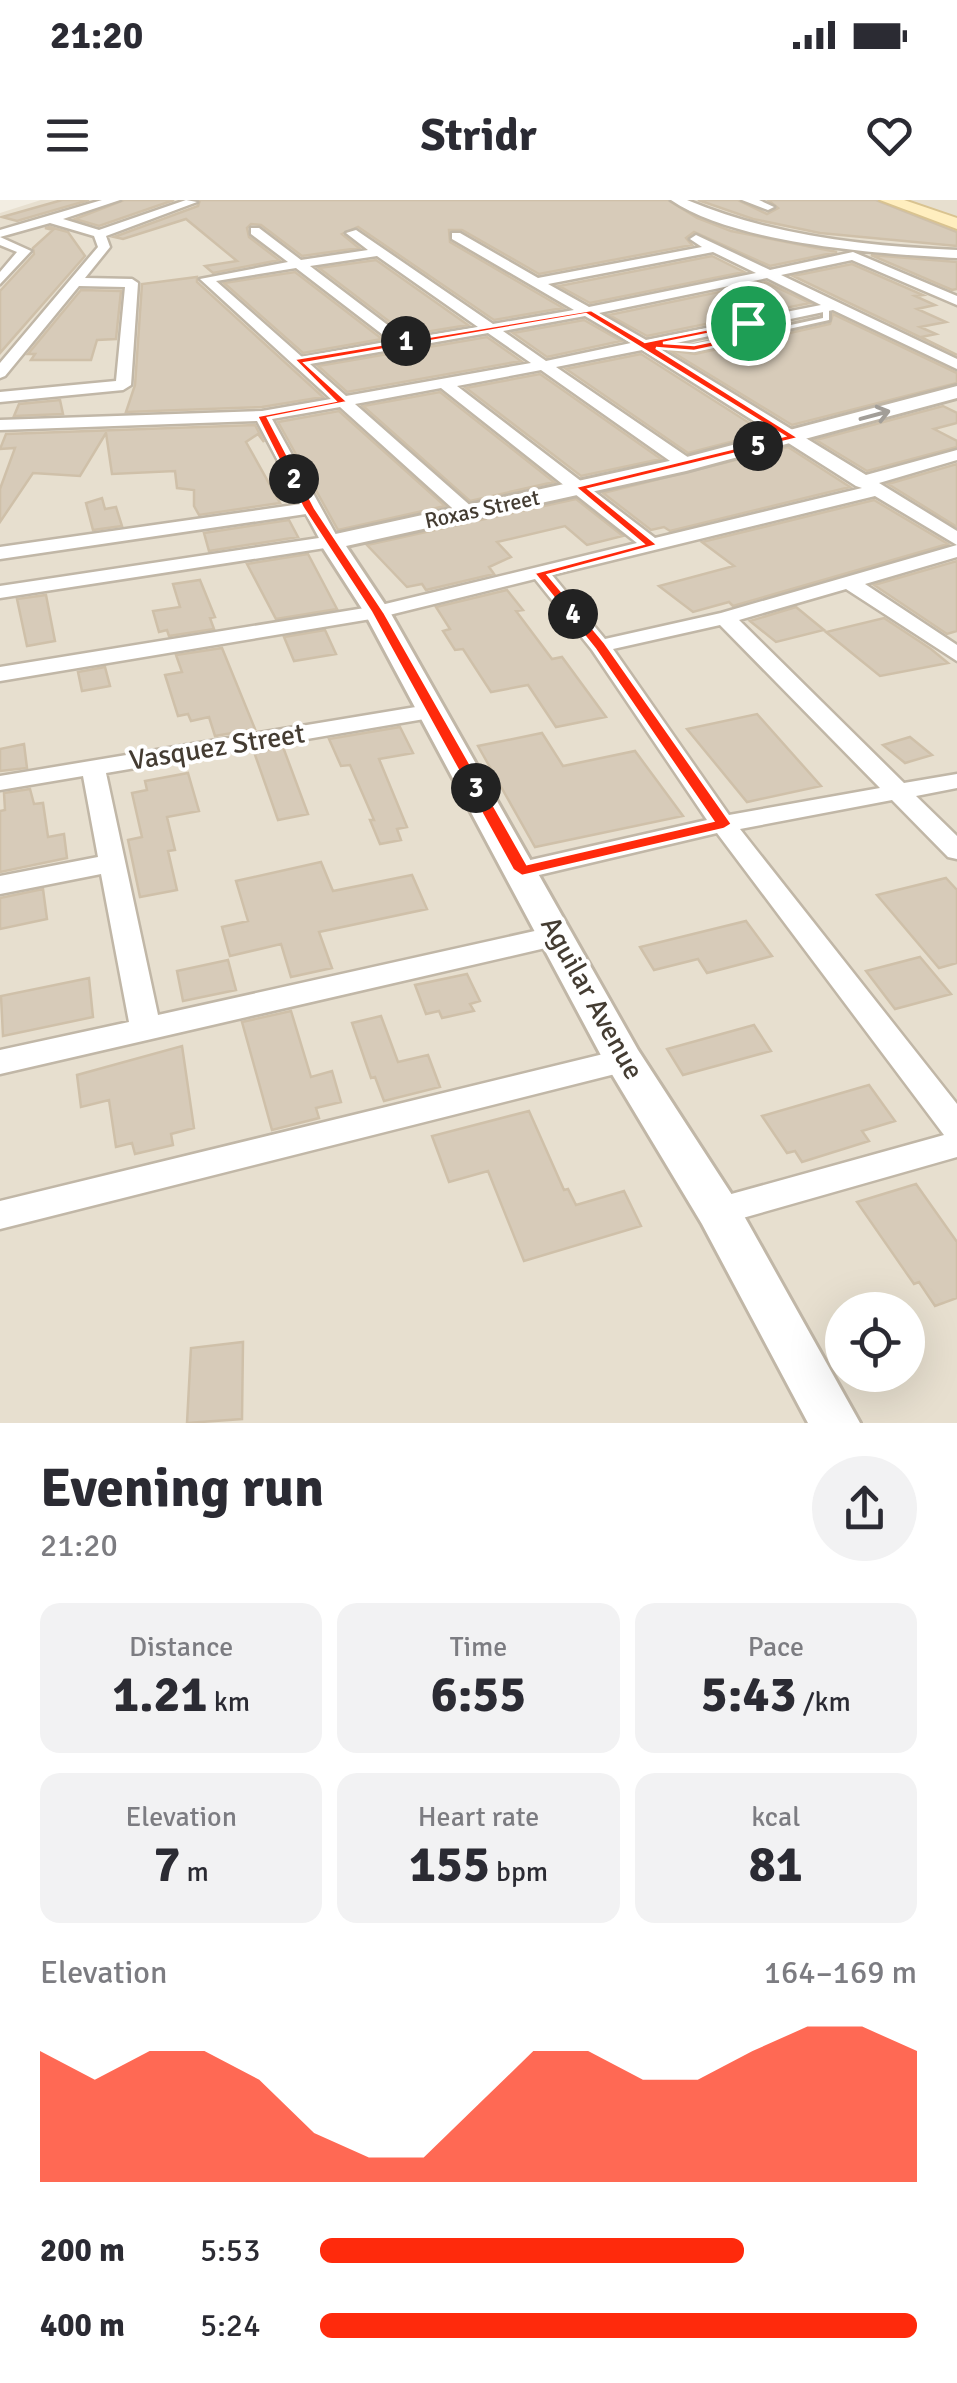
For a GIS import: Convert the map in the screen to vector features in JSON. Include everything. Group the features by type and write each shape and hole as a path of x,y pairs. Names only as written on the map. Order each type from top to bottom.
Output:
{"main road":[{"path":"892,200 957,224"}],"street":[{"path":"0,237 114,200"},
{"path":"677,200 775,248"},
{"path":"748,200 768,207"},
{"path":"54,220 98,234 191,202"},
{"path":"706,214 805,238 957,254"},
{"path":"255,231 401,342"},
{"path":"0,373 104,247 98,234"},
{"path":"352,234 686,464"},
{"path":"456,236 648,344 957,539"},
{"path":"0,237 25,251 0,280"},
{"path":"696,240 957,364"},
{"path":"537,282 714,248"},
{"path":"377,252 206,278 467,512"},
{"path":"792,256 810,264"},
{"path":"297,362 588,312 853,256 957,301"},
{"path":"939,270 957,266"},
{"path":"903,278 921,274"},
{"path":"0,396 123,384 132,283 77,282"},
{"path":"0,425 262,416 546,365 831,307"},
{"path":"445,384 652,545"},
{"name":"Roxas Street","path":"0,592 331,542 686,464 957,392"},
{"name":"Aguilar Avenue","path":"262,416 309,508 377,612 434,711 624,1060 718,1211 835,1423"},
{"path":"0,674 377,612 652,545 869,486 957,455"},
{"path":"0,553 309,508"},
{"path":"600,646 725,618 957,551"},
{"path":"540,573 600,646 724,824 957,1128"},
{"path":"849,582 957,655"},
{"path":"725,618 957,851"},
{"name":"Vasquez Street","path":"0,783 434,711"},
{"path":"94,767 146,1030"},
{"path":"522,870 724,824 957,781"},
{"path":"0,885 113,863"},
{"path":"0,1062 558,936"},
{"path":"0,1215 624,1060"},
{"path":"718,1211 957,1144"}],"lane":[{"path":"648,344 694,348 827,320 831,307"},
{"path":"748,323 766,333"}],"shaded area":[{"path":"41,200 957,200 957,1423 0,1423 0,213"}],"building":[{"path":"62,200 89,200 17,221 2,217"},
{"path":"124,200 174,200 99,226 75,219"},
{"path":"200,200 668,200 697,218 731,231 837,252 770,266 694,232 686,238 692,245 539,274 462,230 449,230 450,242 563,308 494,320 358,227 342,234 359,248 302,256 261,225 251,224 247,228 249,237 279,260 213,273 205,266 237,261 186,219 123,239 114,237 198,206"},
{"path":"698,200 738,200 767,214 778,208 768,200 876,200 957,232 957,246 820,233 753,219"},
{"path":"45,228 68,232 85,256 0,353 0,291 34,254 33,248 53,230"},
{"path":"871,255 957,262 957,289 952,290"},
{"path":"712,256 744,272 590,303 559,286"},
{"path":"376,260 468,325 407,335 319,268"},
{"path":"852,264 923,295 915,296 935,305 917,309 946,322 920,327 936,334 921,337 957,355 793,276"},
{"path":"295,272 382,339 303,353 224,283"},
{"path":"197,277 197,282 323,397 262,407 126,412 135,385 142,284"},
{"path":"766,282 810,303 647,336 609,315"},
{"path":"81,290 121,291 116,339 97,340 91,360 31,360 35,354 28,354"},
{"path":"833,314 957,373 957,383 792,425 669,350 695,354 830,324"},
{"path":"584,320 621,341 547,357 513,333"},
{"path":"487,337 521,361 347,392 318,366"},
{"path":"641,354 765,433 688,453 566,369"},
{"path":"540,374 661,459 581,476 466,388"},
{"path":"440,392 554,482 470,501 363,406"},
{"path":"60,400 63,414 14,416 19,404"},
{"path":"943,406 957,413 957,423 934,429 957,441 957,447 867,471 816,440"},
{"path":"339,411 445,506 338,530 278,422"},
{"path":"255,425 264,442 258,434 246,442 280,503 199,515 194,506 194,490 177,488 175,471 112,474 106,433 80,476 33,473 0,522 0,489 15,448 0,449 6,434"},
{"path":"788,447 850,487 670,531 664,527 651,530 603,493"},
{"path":"957,464 957,527 888,484"},
{"path":"102,498 105,509 116,507 122,526 93,530 86,503"},
{"path":"576,499 623,536 587,545 565,526 497,542 511,557 489,567 494,574 426,590 422,584 407,587 367,545"},
{"path":"874,500 948,544 733,606 729,602 693,612 659,586 734,566 702,542"},
{"path":"289,520 298,537 209,551 204,533"},
{"path":"308,554 337,609 276,619 247,564"},
{"path":"957,561 957,631 947,634 874,585"},
{"path":"200,580 215,617 210,618 214,629 169,636 167,630 159,632 153,611 180,607 173,584"},
{"path":"507,590 523,610 516,611 552,659 562,657 606,717 556,727 528,685 491,692 463,649 455,650 443,631 450,629 436,607"},
{"path":"46,595 55,641 27,646 17,599"},
{"path":"796,607 824,630 776,642 750,621"},
{"path":"884,618 948,663 880,676 826,632"},
{"path":"325,630 336,654 294,661 284,637"},
{"path":"222,648 255,729 215,736 209,717 191,721 188,714 178,716 165,675 182,672 176,655"},
{"path":"105,667 110,686 82,691 78,672"},
{"path":"757,714 821,786 747,802 687,729"},
{"path":"400,727 413,753 379,759 407,827 397,829 401,840 380,844 350,765 341,766 329,739"},
{"path":"542,733 563,766 635,751 683,816 535,847 478,746"},
{"path":"910,737 932,755 905,763 883,745"},
{"path":"24,744 27,768 0,771 0,749"},
{"path":"283,747 308,814 278,820 254,752"},
{"path":"188,773 199,811 167,817 175,850 168,851 177,890 140,897 128,840 142,837 132,793 147,790 145,781"},
{"path":"30,789 34,804 43,803 48,837 64,834 67,858 0,872 0,811 5,810 4,793"},
{"path":"321,862 333,891 412,875 427,909 319,932 332,968 291,977 281,944 230,956 222,927 248,921 236,881"},
{"path":"946,878 957,890 957,963 939,968 877,895"},
{"path":"43,889 47,919 0,929 0,898"},
{"path":"746,921 772,956 707,973 698,959 654,970 640,947"},
{"path":"920,957 951,994 895,1009 866,971"},
{"path":"228,960 236,990 183,1001 177,971"},
{"path":"467,974 480,1001 470,1004 474,1011 442,1018 439,1011 426,1014 415,985"},
{"path":"89,978 93,1017 3,1036 1,996"},
{"path":"291,1011 311,1077 332,1071 341,1102 316,1108 319,1118 272,1130 242,1022"},
{"path":"381,1016 398,1062 428,1055 440,1087 384,1101 375,1077 371,1078 352,1023"},
{"path":"754,1025 771,1051 683,1075 667,1049"},
{"path":"182,1046 194,1128 171,1134 173,1145 135,1154 132,1143 116,1147 109,1100 81,1107 77,1075"},
{"path":"869,1085 895,1121 862,1131 869,1141 802,1162 795,1151 787,1153 762,1116"},
{"path":"529,1111 564,1190 568,1189 576,1205 624,1191 641,1226 524,1261 488,1171 449,1182 432,1136"},
{"path":"916,1184 957,1242 957,1298 935,1306 919,1282 914,1284 857,1202"},
{"path":"243,1342 242,1419 187,1423 191,1348"}],"route":[{"path":"748,323 652,343 644,345 588,312 401,342 297,362 343,402 262,416 309,508 377,612 522,870 724,824 600,646 540,573 652,545 580,487 794,438 644,345 694,348 766,333 748,323"}]}
